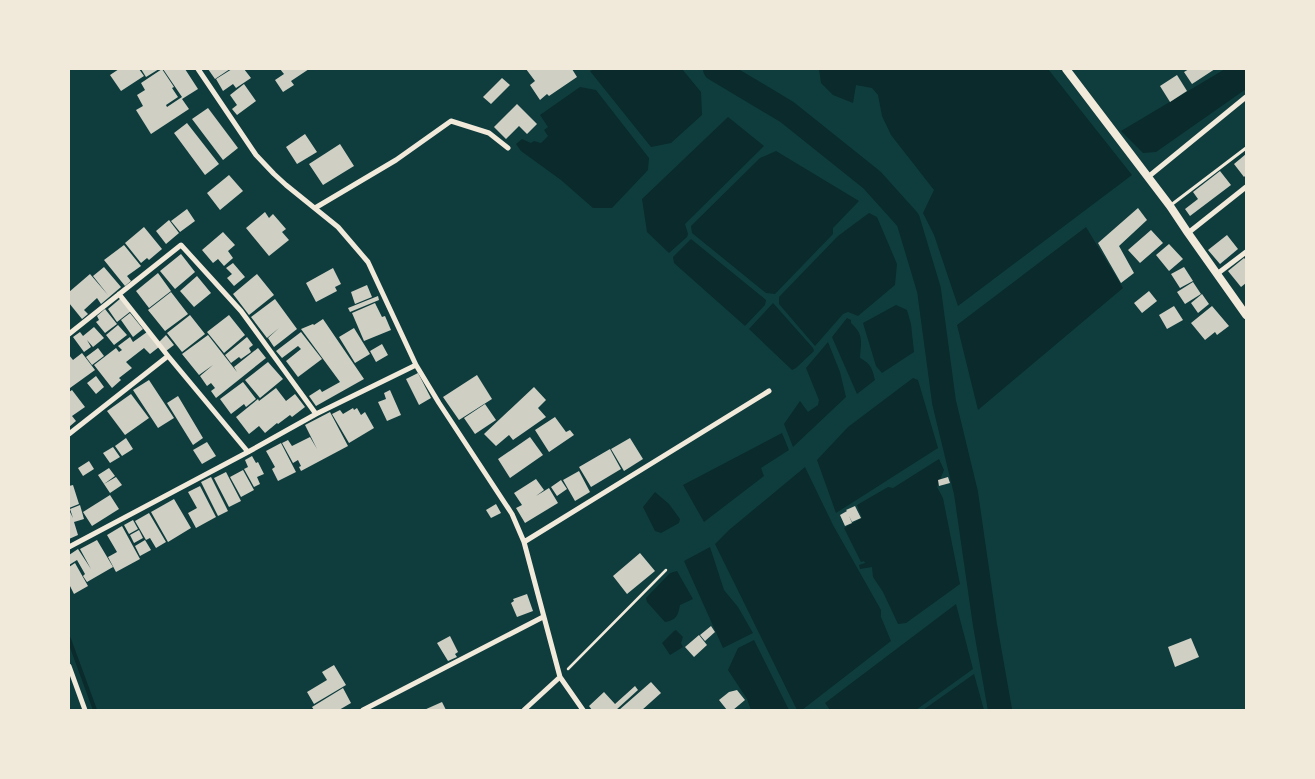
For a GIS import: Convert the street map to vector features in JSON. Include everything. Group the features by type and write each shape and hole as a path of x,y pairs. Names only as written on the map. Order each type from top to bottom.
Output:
{"street":[{"path":"198,69 256,155 286,185 338,227 368,262 416,365 512,514 524,542 560,677 583,710"},
{"path":"1066,69 1170,206 1246,315"},
{"path":"1148,177 1246,97"},
{"path":"315,208 396,160 451,121 489,133 508,148"},
{"path":"1188,233 1246,186"},
{"path":"69,334 181,245 240,311 316,414"},
{"path":"1217,274 1246,252"},
{"path":"120,294 168,356 248,452"},
{"path":"69,434 168,356"},
{"path":"69,547 316,414 416,365"},
{"path":"524,542 769,391"},
{"path":"363,710 543,616"},
{"path":"69,666 85,710"},
{"path":"524,710 560,677"}],"lane":[{"path":"1170,206 1246,148"}],"path":[{"path":"560,677 666,570"}],"water":[{"path":"595,69 682,69 701,92 702,115 671,143 651,147 590,71"},
{"path":"819,69 1048,69 1132,175 958,306 934,235 923,213 934,190 891,135 882,116 878,95 872,88 856,85 853,103 833,95 821,83"},
{"path":"1225,69 1246,69 1246,89 1156,152 1143,153 1121,131"},
{"path":"580,87 596,90 649,158 648,170 612,208 593,208 561,180 521,151 516,144 522,139 531,143 534,141 541,143 548,136 544,130 548,127 540,115"},
{"path":"728,117 764,146 685,224 687,237 669,253 647,232 642,199"},
{"path":"776,151 859,201 833,228 833,234 775,294 766,293 692,233 691,226 760,158"},
{"path":"869,213 877,217 897,264 895,285 858,316 848,312 843,314 815,346 779,304 779,297 838,236"},
{"path":"1086,227 1123,288 978,410 957,325"},
{"path":"691,239 766,300 765,305 745,326 674,263 673,257"},
{"path":"773,303 814,351 792,370 749,329"},
{"path":"896,305 907,310 911,324 914,352 882,373 876,366 863,323"},
{"path":"847,318 851,320 851,323 860,335 860,358 867,362 875,380 857,394 832,337"},
{"path":"828,342 840,372 846,397 793,447 784,424 800,401 808,412 818,405 819,400 806,368"},
{"path":"913,378 918,380 938,448 836,513 817,460 848,427"},
{"path":"782,433 789,450 761,468 764,476 704,522 683,485"},
{"path":"939,459 944,470 937,487 943,498 960,584 906,623 898,624 883,592 873,577 872,567 860,569 859,565 865,563 864,561 861,562 844,528 862,518 857,505 888,487 893,488"},
{"path":"805,467 833,525 881,610 881,617 891,641 802,710 797,710 715,544 729,530"},
{"path":"655,492 669,504 680,519 679,523 661,533 655,531 643,507"},
{"path":"710,547 724,590 738,607 753,633 723,648 684,561"},
{"path":"677,571 693,599 680,605 676,617 665,622 647,602 646,598 670,573"},
{"path":"956,604 973,669 916,710 830,710 825,703"},
{"path":"676,630 683,637 681,643 683,647 670,655 662,643"},
{"path":"754,640 789,710 751,710 747,699 728,670 738,648"},
{"path":"974,674 984,710 923,710"}],"building":[{"path":"119,69 139,69 144,76 121,91 110,75"},
{"path":"141,69 159,69 146,77"},
{"path":"162,69 178,97 166,105 167,107 182,97 163,69 185,69 198,89 182,99 189,109 151,134 136,110 143,106 137,95 145,90 141,83"},
{"path":"208,69 230,69 215,79"},
{"path":"232,69 244,69 251,78 236,88 233,84 223,91 216,79"},
{"path":"280,69 309,69 291,81 294,85 283,92 275,80 284,74"},
{"path":"526,69 572,69 577,77 540,100 530,85 535,81"},
{"path":"1189,69 1215,69 1192,84 1184,72"},
{"path":"1177,75 1187,91 1170,102 1160,86"},
{"path":"502,78 510,85 491,104 483,97"},
{"path":"244,84 256,101 237,115 232,109 237,105 230,95"},
{"path":"517,104 537,124 527,134 519,126 506,139 494,127"},
{"path":"208,108 238,148 223,160 192,119"},
{"path":"187,123 219,164 205,175 174,133"},
{"path":"305,134 317,152 297,164 286,147"},
{"path":"340,144 354,166 323,185 309,164"},
{"path":"1246,154 1246,175 1244,177 1234,164"},
{"path":"1220,171 1231,185 1190,216 1185,209 1198,199 1193,192"},
{"path":"229,175 243,191 220,210 207,193"},
{"path":"1138,208 1147,220 1119,246 1134,273 1121,283 1098,243"},
{"path":"187,209 195,221 180,232 171,221"},
{"path":"265,212 269,218 273,214 286,229 282,232 289,240 269,256 246,228"},
{"path":"169,220 179,233 166,244 156,231"},
{"path":"144,227 162,249 149,260 147,258 141,263 125,243"},
{"path":"1151,230 1163,243 1140,263 1128,250"},
{"path":"223,232 235,245 228,251 233,258 224,266 218,259 213,263 202,250"},
{"path":"1227,235 1238,249 1220,264 1208,250"},
{"path":"1169,244 1183,259 1169,271 1156,255"},
{"path":"124,245 141,266 127,276 131,281 125,286 104,260"},
{"path":"181,254 195,272 175,289 160,271"},
{"path":"1244,258 1246,260 1246,283 1241,287 1228,271"},
{"path":"233,263 245,277 234,286 227,278 232,274 226,268"},
{"path":"104,267 121,287 101,304 97,298 84,310 88,314 82,319 69,303 69,292 90,274 108,295 93,276"},
{"path":"1184,267 1193,281 1180,288 1171,274"},
{"path":"333,268 341,284 335,287 337,291 316,302 306,283"},
{"path":"158,273 171,291 149,308 136,291"},
{"path":"257,274 274,295 249,315 233,294"},
{"path":"197,276 211,293 194,307 180,291"},
{"path":"1193,282 1201,294 1185,304 1177,292"},
{"path":"367,285 372,297 355,304 351,292"},
{"path":"1149,291 1157,301 1142,313 1134,303"},
{"path":"171,292 188,314 165,331 148,310"},
{"path":"1202,294 1209,304 1198,313 1191,303"},
{"path":"378,296 379,300 350,312 348,308"},
{"path":"121,298 131,311 117,322 108,309"},
{"path":"275,299 297,329 274,347 268,338 279,328 267,338 251,317"},
{"path":"375,303 382,317 385,316 391,330 364,341 352,313"},
{"path":"1174,306 1183,320 1167,329 1159,315"},
{"path":"1212,306 1229,326 1217,335 1215,332 1205,340 1191,323"},
{"path":"105,309 117,324 105,333 96,322 99,320 97,316"},
{"path":"130,313 143,329 133,337 121,320"},
{"path":"190,315 205,334 182,352 167,333"},
{"path":"229,315 245,335 224,353 207,332"},
{"path":"323,319 364,379 316,406 309,396 320,389 322,392 340,382 301,329 314,325"},
{"path":"118,325 127,335 114,345 106,335"},
{"path":"94,327 104,338 93,347 87,340 91,347 84,352 73,337 80,332 83,336"},
{"path":"354,328 370,354 355,363 339,337"},
{"path":"147,332 159,347 150,354 144,348 126,362 132,368 119,378 121,380 112,388 94,365 116,348 119,352 122,350 118,346 130,337 133,342"},
{"path":"301,332 322,359 298,377 286,361 301,349 298,346 282,358 276,351"},
{"path":"166,335 174,345 166,351 159,342"},
{"path":"208,335 237,372 234,367 258,348 266,358 216,398 211,391 215,388 211,383 207,386 200,376 213,365 199,375 182,354"},
{"path":"247,337 253,345 249,348 251,352 231,363 225,355"},
{"path":"382,344 388,355 376,362 370,351"},
{"path":"98,348 104,356 92,365 86,357"},
{"path":"82,353 95,370 70,388 69,355 73,360"},
{"path":"268,362 283,379 260,398 245,380"},
{"path":"418,373 431,398 419,405 406,379"},
{"path":"477,375 492,399 459,420 443,397"},
{"path":"96,376 104,387 96,394 87,383"},
{"path":"149,380 174,418 158,428 133,390"},
{"path":"243,382 256,399 246,407 244,404 231,414 220,399"},
{"path":"534,387 546,400 538,408 546,417 513,440 509,435 496,446 484,434"},
{"path":"276,388 286,401 295,394 305,407 292,417 290,415 277,423 265,433 259,426 249,434 236,417 258,399 259,401"},
{"path":"72,390 85,407 72,416 76,421 69,427 69,392"},
{"path":"390,390 401,415 387,421 378,402 386,399 384,393"},
{"path":"131,394 149,418 125,435 107,411"},
{"path":"178,396 203,438 193,445 167,403"},
{"path":"485,404 496,420 475,434 464,418"},
{"path":"353,408 354,410 357,408 361,415 365,412 374,428 349,443 332,414 340,410 343,414"},
{"path":"330,412 348,446 301,471 298,460 293,463 282,443 288,440 292,446 310,437 317,449 305,425"},
{"path":"555,417 566,432 570,430 574,435 549,452 535,430"},
{"path":"530,437 543,455 510,478 498,459"},
{"path":"126,438 133,449 122,456 115,446"},
{"path":"630,438 643,459 624,471 611,449"},
{"path":"207,442 216,456 202,464 193,450"},
{"path":"281,443 296,472 278,481 272,469 275,467 266,451"},
{"path":"113,447 120,457 110,463 103,453"},
{"path":"610,449 621,469 591,487 579,467"},
{"path":"252,456 256,463 258,462 264,474 257,477 260,484 254,487 244,469 248,467 245,460"},
{"path":"89,461 94,469 83,476 78,468"},
{"path":"109,468 115,476 104,484 98,475"},
{"path":"243,470 254,490 241,497 230,477"},
{"path":"579,471 590,492 575,501 563,480"},
{"path":"226,472 241,501 229,507 214,478"},
{"path":"116,477 122,485 110,493 104,484"},
{"path":"211,477 228,511 218,516 201,482"},
{"path":"948,477 950,483 939,486 938,480"},
{"path":"536,479 544,490 536,496 549,488 558,503 525,523 516,508 522,505 514,493"},
{"path":"561,480 567,489 557,496 551,487"},
{"path":"73,485 79,504 69,508 69,486"},
{"path":"200,486 216,517 196,528 188,513 197,508 188,492"},
{"path":"110,495 119,509 92,526 83,512"},
{"path":"174,499 191,528 168,542 151,512"},
{"path":"496,504 501,513 491,518 486,510"},
{"path":"80,505 84,519 74,522 78,535 69,539 69,510 73,518 70,509"},
{"path":"855,506 861,518 852,522 849,516 852,523 845,526 840,515"},
{"path":"149,513 166,542 156,548 150,538 146,540 135,521"},
{"path":"133,520 138,529 129,534 124,525"},
{"path":"122,526 140,559 116,572 108,557 117,552 107,535"},
{"path":"139,530 143,538 134,543 130,535"},
{"path":"97,540 113,567 87,582 77,560 69,565 69,555 78,549 91,569 80,549"},
{"path":"145,540 151,550 140,556 135,546"},
{"path":"640,553 655,571 627,594 613,576"},
{"path":"75,563 88,586 74,594 69,584 69,567"},
{"path":"527,594 533,611 517,617 511,603 514,601 513,599"},
{"path":"711,626 715,632 705,641 700,635"},
{"path":"699,635 707,645 694,657 685,647"},
{"path":"450,636 458,652 455,654 457,657 448,661 437,643"},
{"path":"1191,638 1199,657 1175,667 1168,647"},
{"path":"334,665 346,685 314,704 307,692 327,680 322,672"},
{"path":"651,682 661,693 642,710 619,710"},
{"path":"635,686 638,690 616,710 592,710 589,706 604,692 615,704"},
{"path":"343,688 351,703 339,710 314,710 312,707"},
{"path":"737,690 745,700 733,710 727,710 719,700 729,692"},
{"path":"442,702 446,710 424,710"}],"waterway":[{"path":"715,69 787,112 872,180 908,220 929,290 944,402 966,493 985,625 1000,710"},
{"path":"69,639 95,710"}]}
